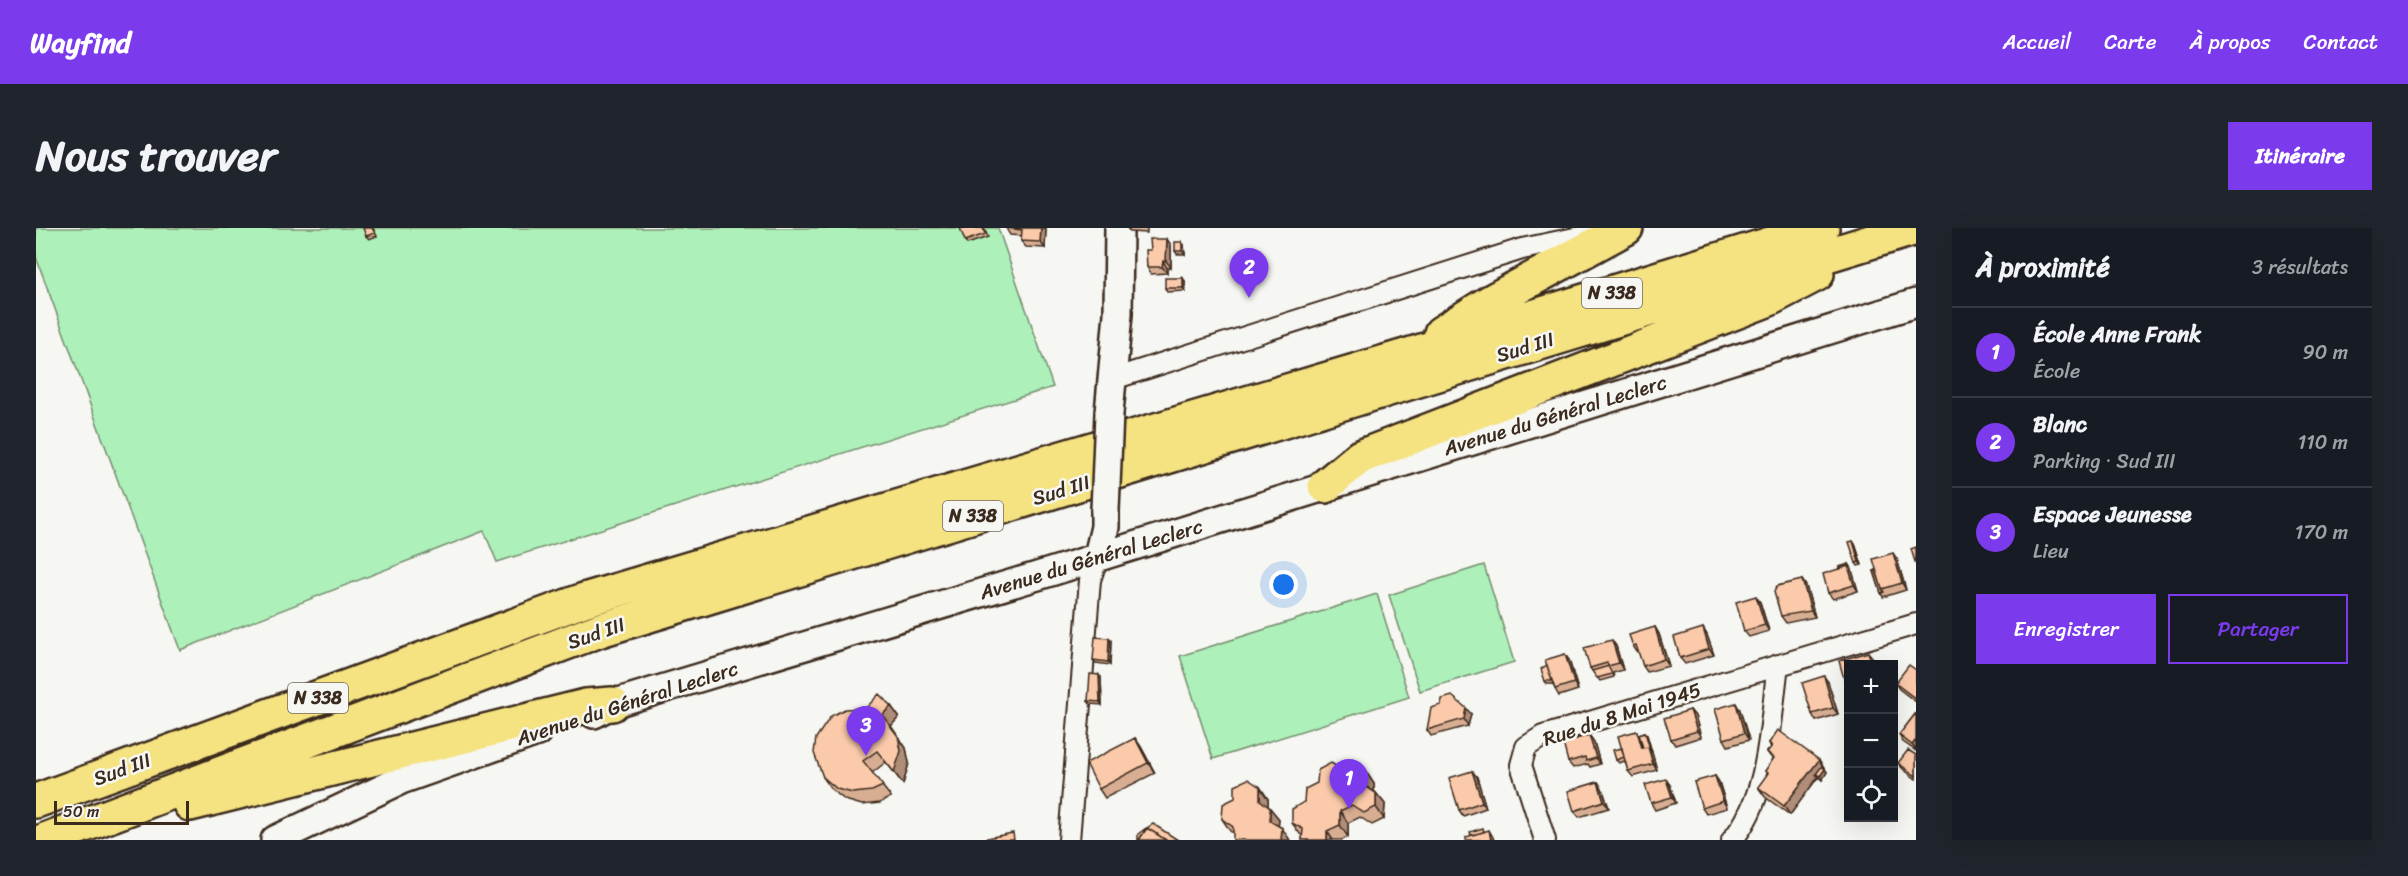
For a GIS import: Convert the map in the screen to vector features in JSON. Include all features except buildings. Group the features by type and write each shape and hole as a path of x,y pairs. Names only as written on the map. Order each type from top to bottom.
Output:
{"highway":[{"path":"1401,357 1490,302 1624,228"},
{"name":"Sud III","path":"44,798 584,600 1401,357 1822,228"},
{"path":"1325,486 1360,458 1769,299 1904,232"},
{"name":"Sud III","path":"64,833 600,630 1904,232"},
{"path":"64,833 144,816 586,706 612,704"}],"street":[{"path":"1069,840 1090,580 1105,527 1109,413 1118,314 1119,228"},
{"path":"1113,379 1522,249 1624,228"},
{"name":"Avenue du Général Leclerc","path":"275,840 401,780 591,716 612,704 1916,303"},
{"name":"Rue du 8 Mai 1945","path":"1545,840 1521,765 1526,747 1543,736 1916,624"},
{"path":"1732,840 1746,823 1760,788 1778,665"}],"green space":[{"path":"36,228 998,228 1053,387 497,562 484,531 180,650 36,257"},
{"path":"1484,565 1514,662 1420,691 1389,595"},
{"path":"1377,594 1409,697 1213,759 1180,656"}],"place":[{"name":"Blanc","path":"1249,298"},
{"name":"Espace Jeunesse","path":"866,756"},
{"name":"École Anne Frank","path":"1349,809"}]}
